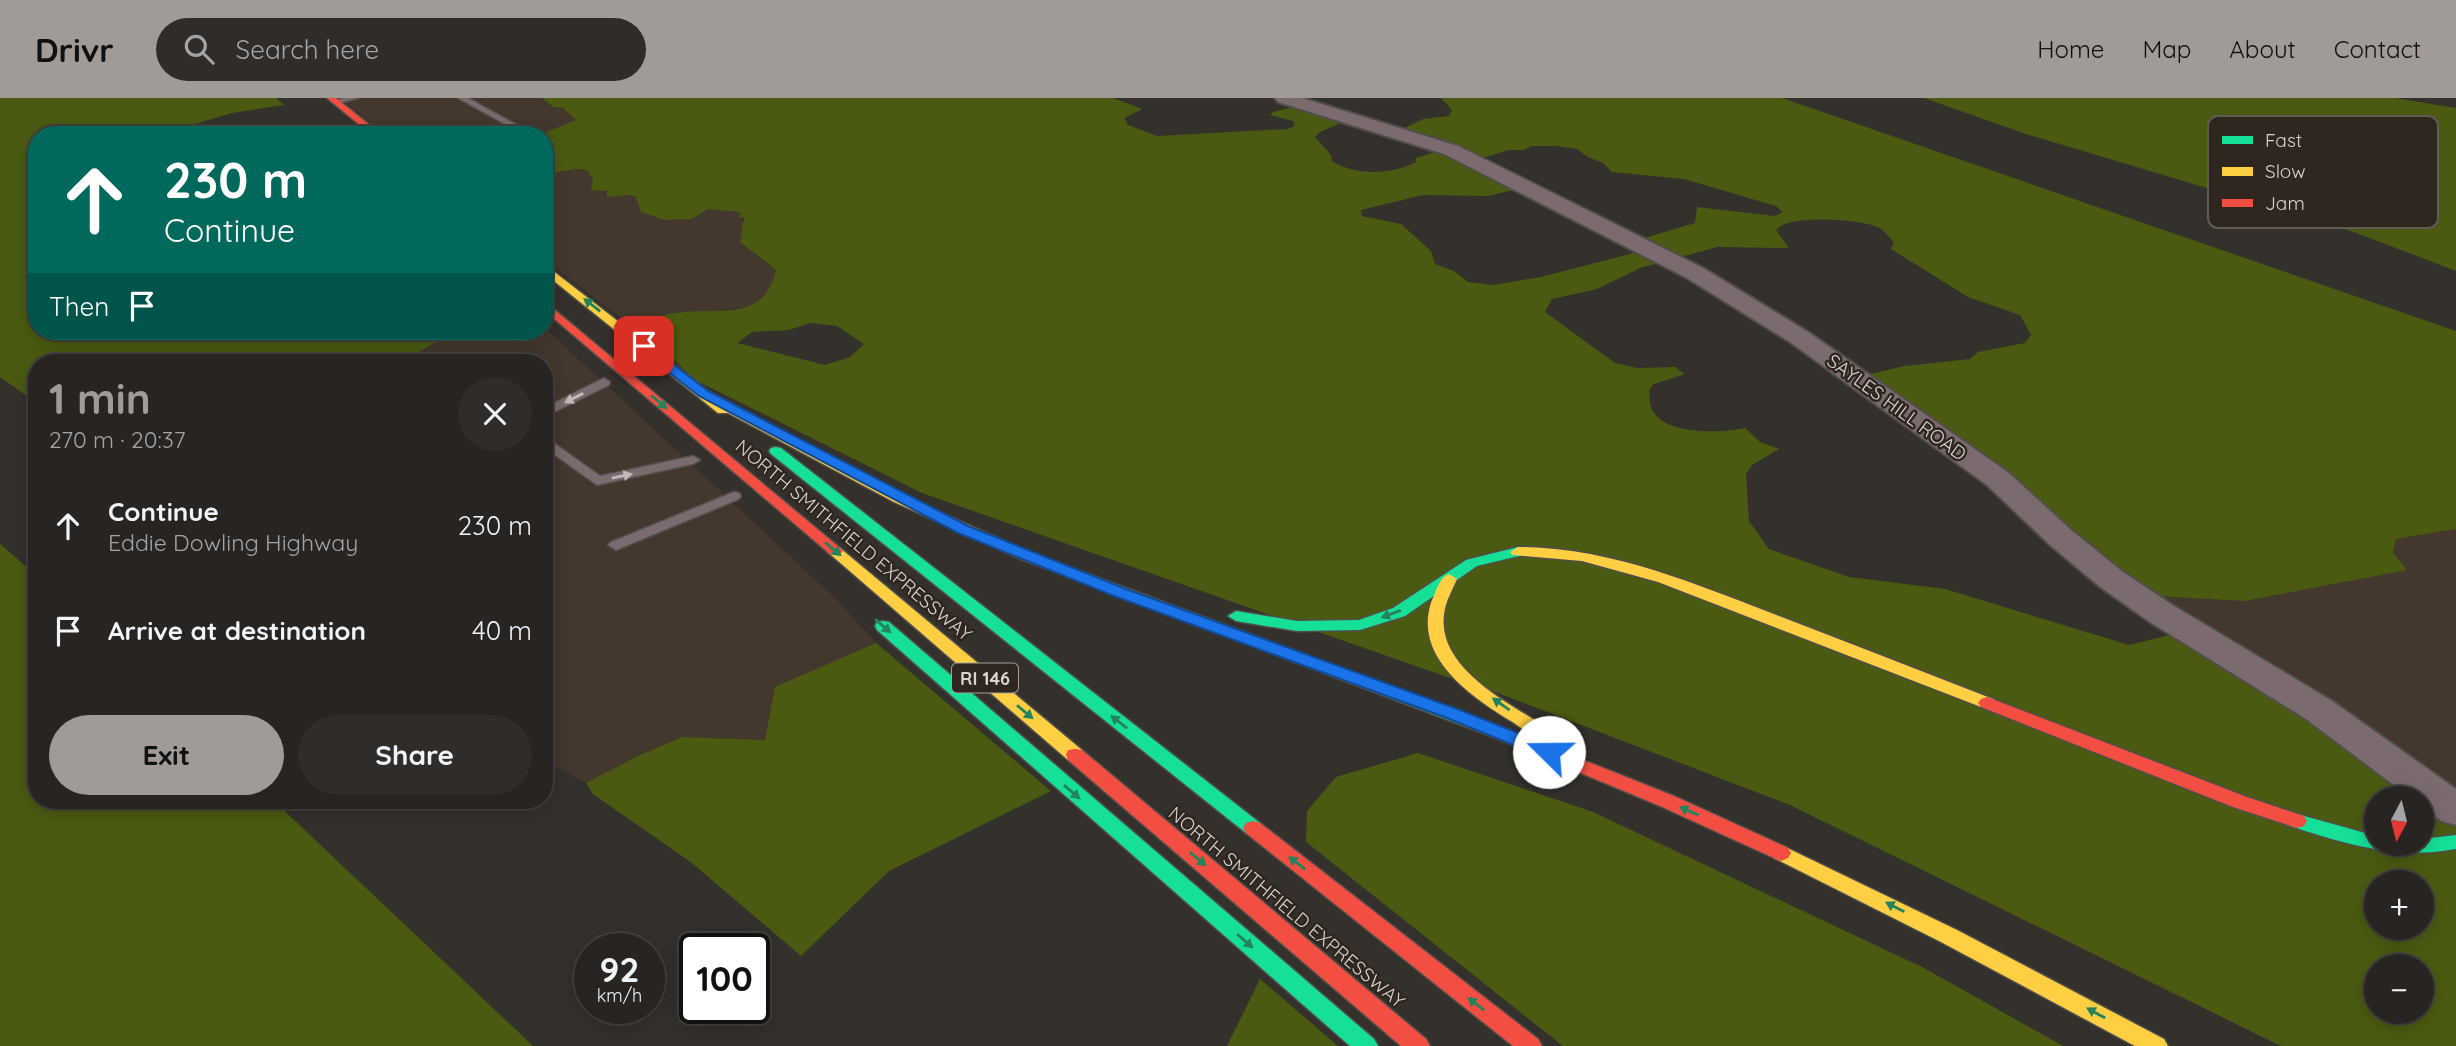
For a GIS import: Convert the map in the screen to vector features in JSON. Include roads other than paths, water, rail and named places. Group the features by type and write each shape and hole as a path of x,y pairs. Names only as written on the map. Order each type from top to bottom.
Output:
{"highway":[{"path":"334,100 367,126"},
{"name":"RI 146","path":"553,274 703,394"},
{"name":"NORTH SMITHFIELD EXPRESSWAY","path":"553,311 1418,1046"},
{"path":"553,314 601,377"},
{"path":"703,394 963,530 1120,593 1454,714 1597,771 1846,883 2004,963 2156,1046"},
{"name":"NORTH SMITHFIELD EXPRESSWAY","path":"703,394 1530,1046"},
{"path":"673,443 698,465"},
{"path":"728,491 749,509"},
{"path":"1120,593 1269,623 1348,627 1400,612 1488,557 1511,553 1574,554 1611,561 1684,585 2240,802 2363,842 2398,847 2436,847 2456,842"},
{"path":"1449,579 1435,617 1435,635 1448,663 1472,683 1597,771"},
{"path":"875,618 1366,1046"}],"street":[{"name":"SAYLES HILL ROAD","path":"1284,98 1451,150 1695,273 1799,337 1998,480 2111,579 2162,614 2319,709 2456,810"}],"lane":[{"path":"334,100 354,98"},
{"path":"463,98 515,126"},
{"path":"553,407 601,377"},
{"path":"553,447 597,481 698,465"},
{"path":"616,545 728,491"}]}
